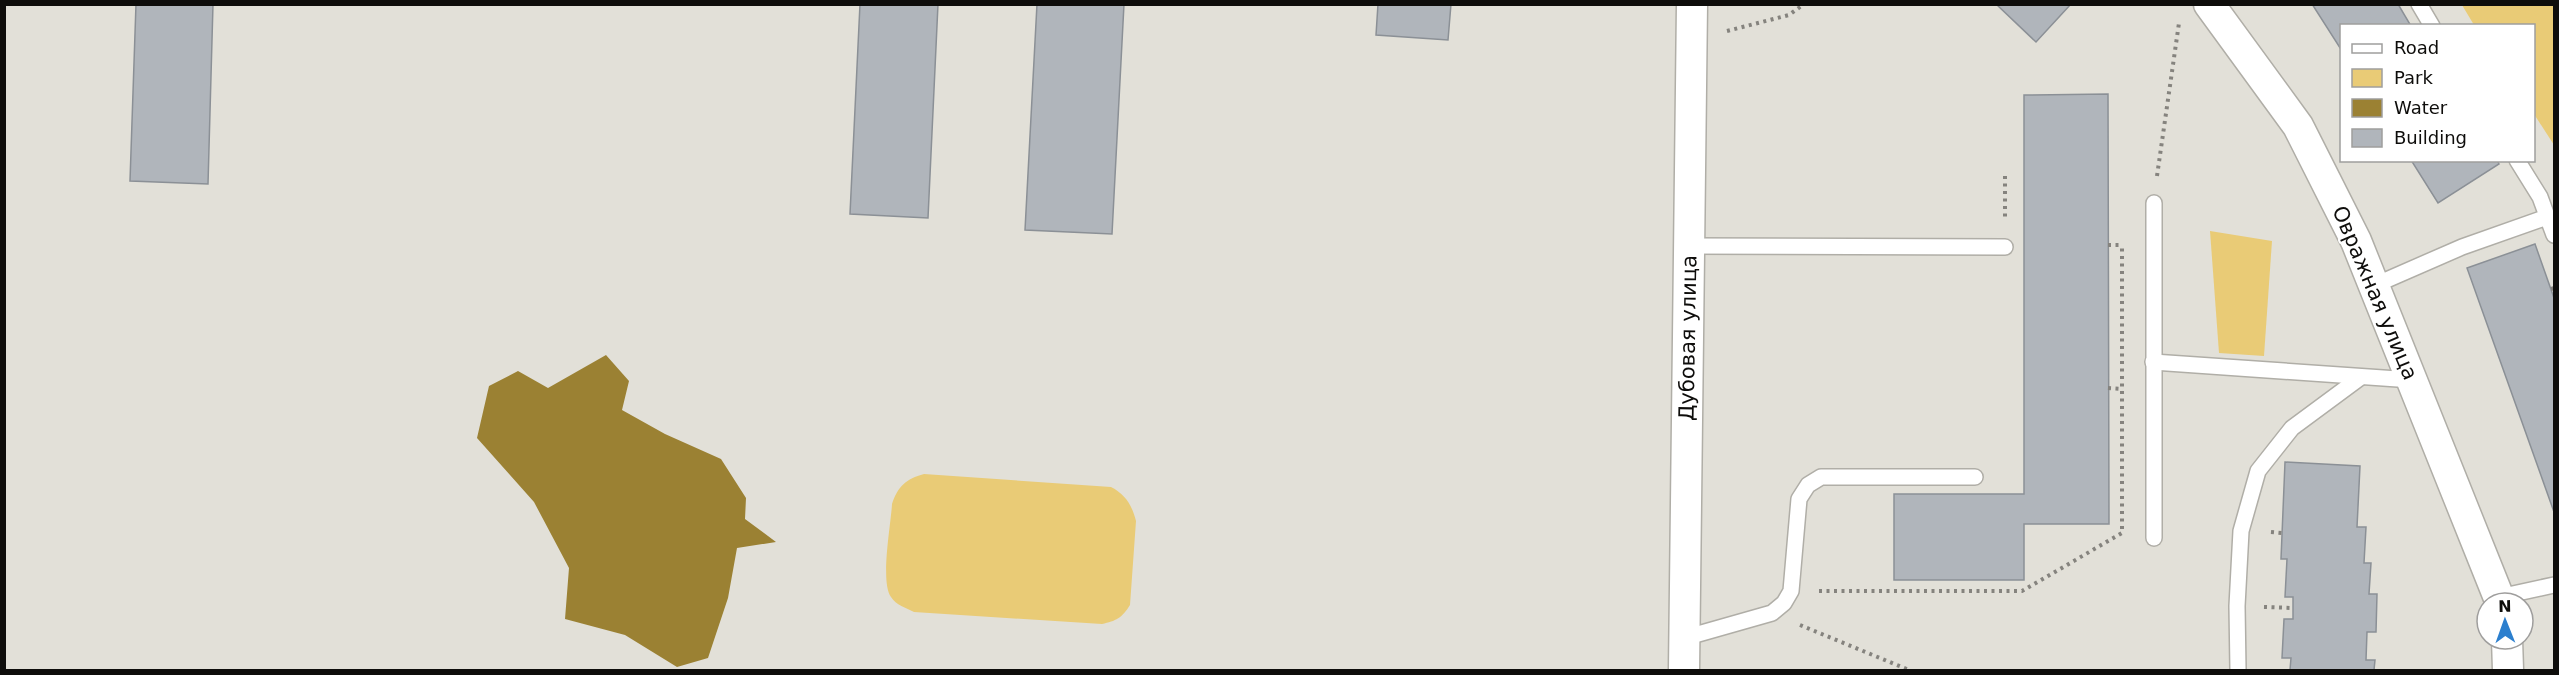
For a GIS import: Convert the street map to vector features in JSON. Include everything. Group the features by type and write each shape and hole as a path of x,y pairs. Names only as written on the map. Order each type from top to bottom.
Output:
{"street":[{"name":"Дубовая улица","path":"1684,670 1692,4"},
{"name":"Овражная улица","path":"2209,4 2298,126 2356,241 2496,591"},
{"path":"2507,651 2508,670"}],"lane":[{"path":"2419,4 2431,24"},
{"path":"2518,162 2540,196 2554,235"},
{"path":"2154,203 2154,538"},
{"path":"2375,285 2462,248 2547,217"},
{"path":"1689,246 2005,247"},
{"path":"2153,362 2412,380"},
{"path":"2238,670 2237,606 2241,531 2258,471 2292,428 2361,377"},
{"path":"1684,638 1772,613 1784,603 1791,591 1799,499 1808,485 1821,477 1975,477"},
{"path":"2532,591 2554,585"}],"path":[{"path":"1691,40 1789,15 1804,4"},
{"path":"2154,203 2180,16"},
{"path":"2005,176 2005,247"},
{"path":"1791,591 2022,591 2122,533 2122,245"},
{"path":"1772,613 1909,670"}],"green space":[{"path":"2462,5 2554,5 2554,145 2535,116 2535,24 2473,24"},
{"path":"2210,231 2272,241 2264,356 2219,353"},
{"path":"924,474 1111,487 1116,490 1127,501 1136,521 1130,605 1118,618 1102,624 914,612 898,604 891,597 886,579 892,504 903,484"}],"water":[{"path":"606,355 629,381 622,410 665,434 721,459 746,498 745,519 776,542 737,548 728,598 708,658 677,667 625,635 565,619 569,568 534,502 477,438 489,386 518,371 548,388"}],"building":[{"path":"136,4 213,4 208,184 130,181"},
{"path":"860,4 938,4 928,218 850,214"},
{"path":"1037,4 1124,4 1112,234 1025,230"},
{"path":"1378,4 1451,4 1448,40 1376,35"},
{"path":"1996,4 2071,4 2036,42"},
{"path":"2312,4 2398,4 2410,24 2340,24 2340,48"},
{"path":"2108,94 2109,524 2024,524 2024,580 1894,580 1894,494 2024,494 2024,95"},
{"path":"2412,162 2498,162 2499,164 2438,203"},
{"path":"2535,244 2554,298 2554,512 2467,268"},
{"path":"2285,462 2360,466 2357,527 2366,527 2364,563 2371,563 2369,594 2377,594 2376,632 2367,632 2366,660 2375,660 2374,670 2290,670 2291,658 2282,658 2284,619 2293,619 2293,597 2285,597 2287,559 2281,559"}]}
